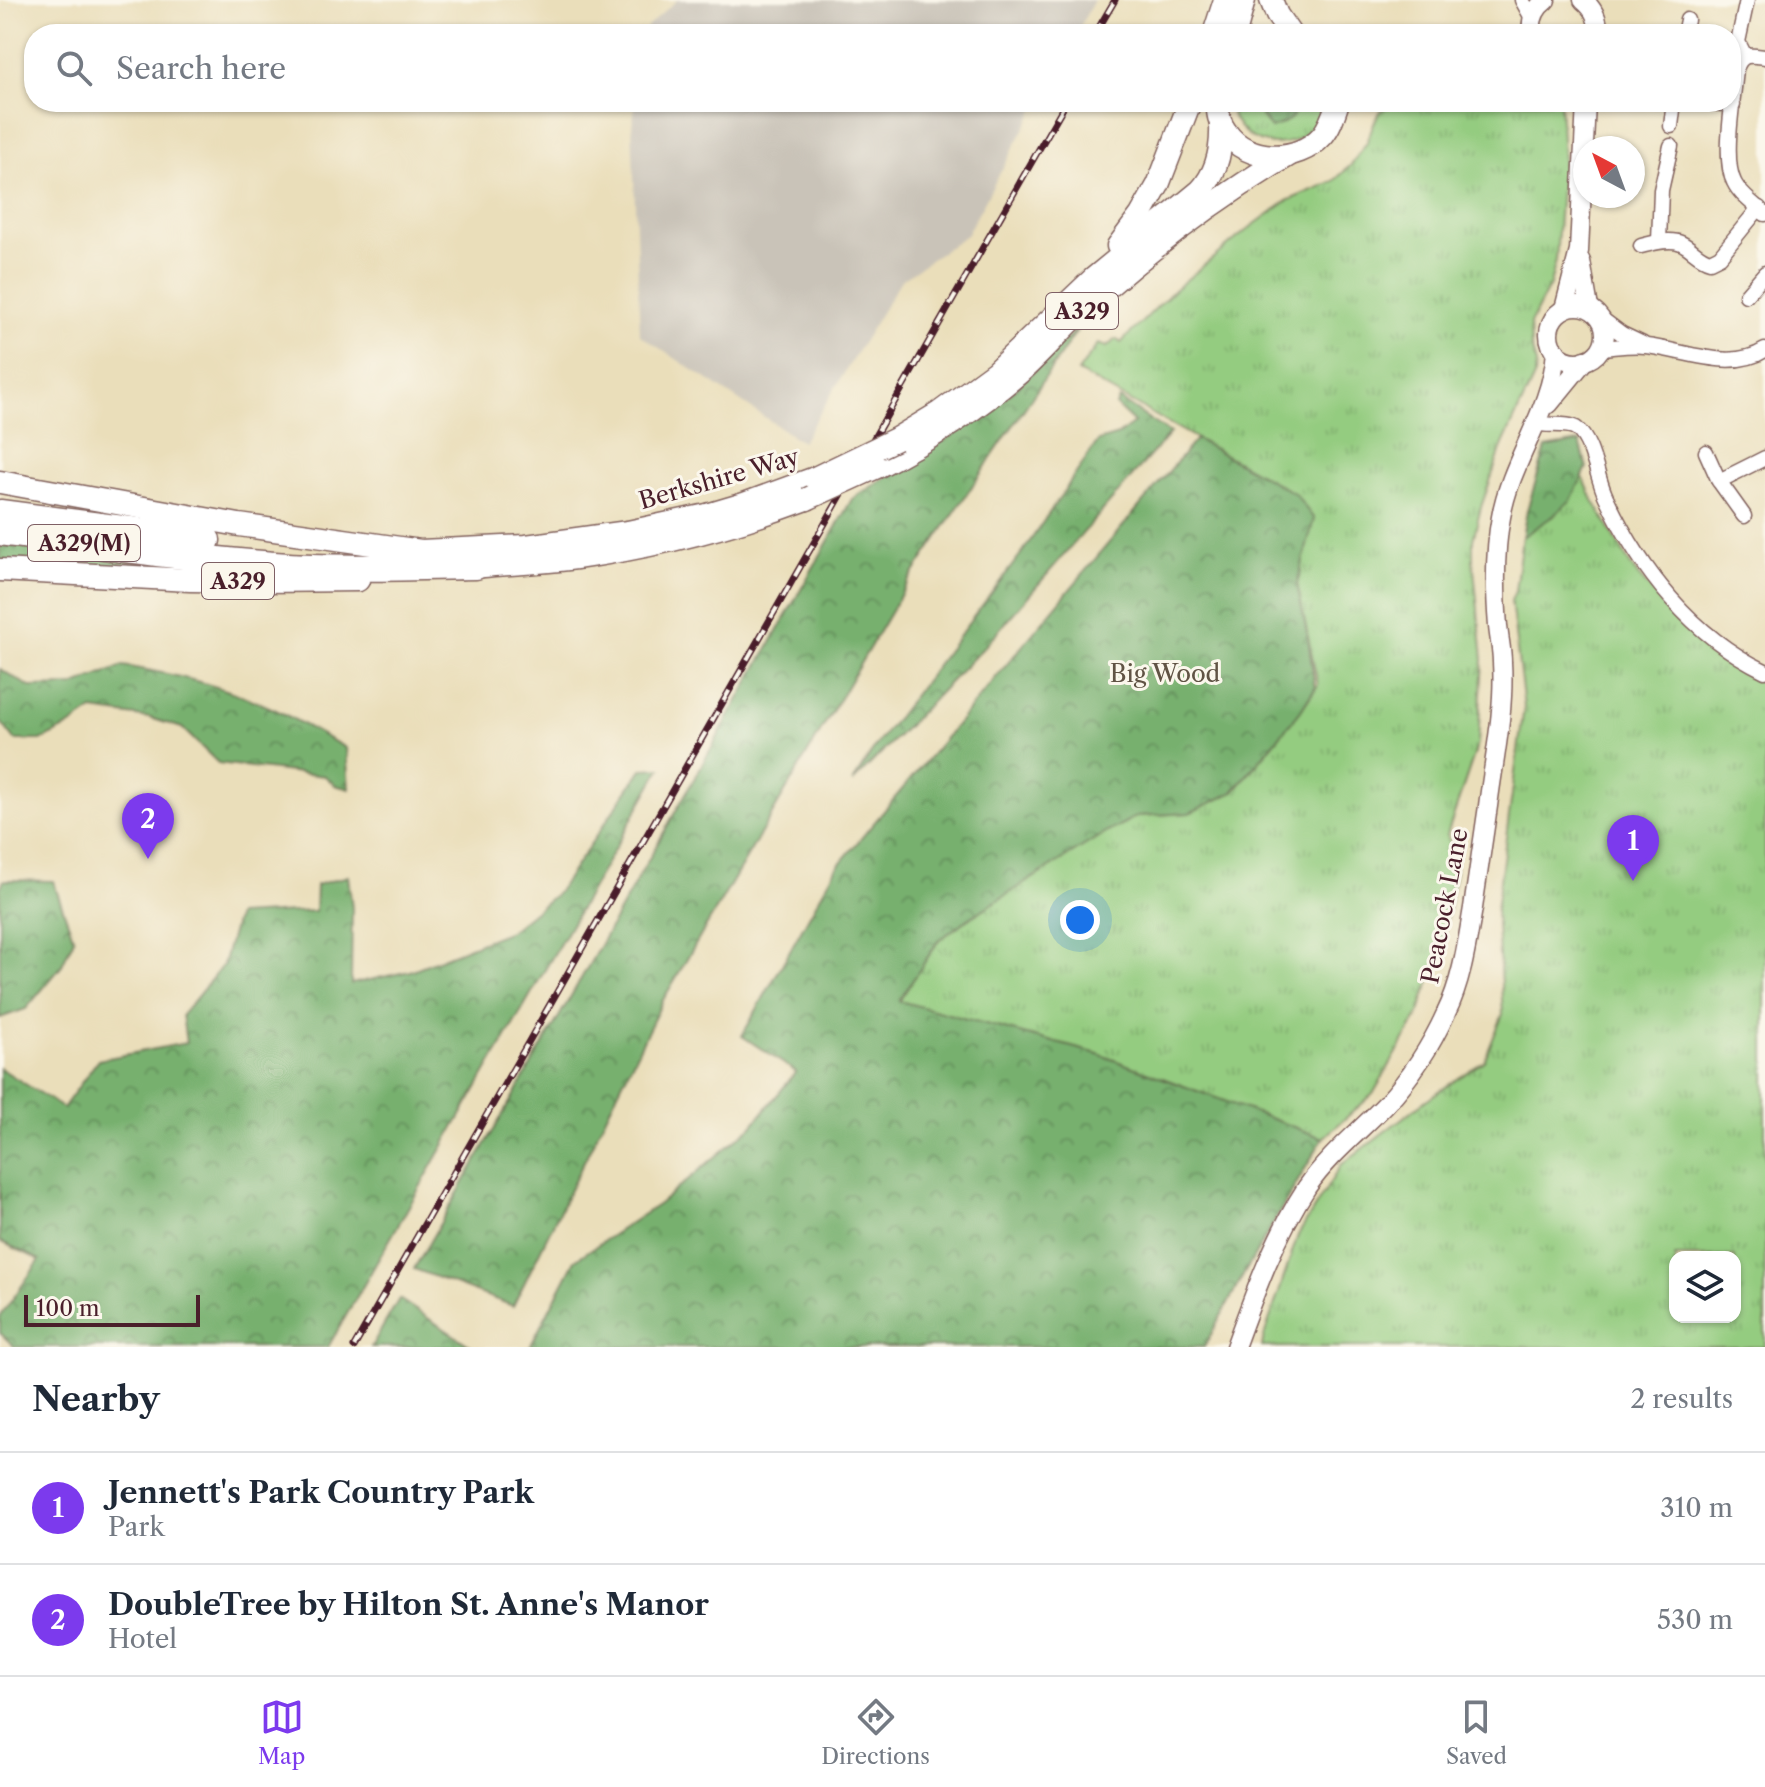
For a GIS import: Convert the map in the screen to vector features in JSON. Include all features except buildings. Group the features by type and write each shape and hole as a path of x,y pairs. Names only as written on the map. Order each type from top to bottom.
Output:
{"highway":[{"path":"1217,24 1225,0"},
{"path":"1238,24 1244,0"},
{"path":"1271,0 1283,24"},
{"name":"A329","path":"1093,279 1131,229 1158,185 1186,112"},
{"name":"A329","path":"1219,112 1221,125"},
{"name":"A329","path":"1289,155 1307,148 1322,136 1335,112"},
{"path":"1221,125 1232,140 1249,150 1264,155 1289,155"},
{"name":"Berkshire Way","path":"476,566 574,558 651,545 727,527 811,489 896,439 939,413 995,372 1093,279 1206,185 1218,158 1221,125"},
{"name":"Berkshire Way","path":"421,551 526,546 628,532 811,489 877,467 982,403 1021,371 1127,270 1243,183 1289,155"},
{"name":"A329","path":"0,482 239,525 421,551"},
{"name":"A329(M)","path":"0,513 244,544 421,551"},
{"name":"A329(M)","path":"0,532 275,565 476,566"},
{"name":"A329","path":"0,570 264,581 351,580 476,566"}],"street":[{"path":"1522,0 1529,24"},
{"path":"1533,24 1539,6 1546,0"},
{"path":"1583,0 1596,17 1597,24"},
{"path":"1741,28 1747,0"},
{"path":"1741,58 1765,57"},
{"path":"1564,309 1579,251 1586,112"},
{"path":"1671,126 1673,112"},
{"path":"1641,246 1659,241 1680,243 1702,259 1710,261 1720,256 1762,211 1734,185 1729,153 1732,112"},
{"path":"1659,241 1661,190 1671,146"},
{"path":"1579,251 1595,314 1605,333 1602,348 1585,360 1569,360 1556,351 1551,344 1550,328 1564,309 1581,306 1595,314 1622,334 1647,346"},
{"path":"1746,295 1765,273"},
{"path":"1602,348 1647,346 1717,359 1764,354"},
{"name":"Peacock Lane","path":"1235,1347 1271,1255 1308,1186 1333,1155 1407,1080 1430,1045 1457,985 1469,936 1501,708 1502,662 1495,569 1501,515 1513,473 1554,372 1556,351"},
{"name":"Peacock Lane","path":"1537,419 1585,360"},
{"path":"1537,419 1542,425 1577,428 1587,445 1610,506 1651,575 1694,623 1730,651 1765,671"},
{"path":"1706,452 1719,481 1744,516"},
{"path":"1719,481 1765,458"}],"shaded area":[{"path":"677,0 1094,0 1081,24 650,24"},
{"path":"634,112 1034,112 966,235 901,280 802,442 640,335 632,125"}],"green space":[{"path":"1232,112 1319,112 1305,134 1276,144 1246,134"},
{"path":"1260,112 1296,112 1289,120 1271,128"},
{"path":"1380,112 1561,112 1563,159 1556,260 1550,285 1530,324 1535,375 1503,444 1473,540 1483,659 1478,743 1447,835 1455,855 1456,871 1442,946 1417,1018 1373,1094 1323,1138 1098,1054 899,1001 939,940 1098,837 1137,816 1189,813 1234,792 1318,685 1297,584 1313,518 1293,493 1078,372 1098,344 1107,347 1116,339 1121,343 1174,290 1252,226 1287,201 1334,181 1351,165 1367,142"},
{"path":"1080,326 911,577 663,1000 513,1306 414,1269 852,499 993,410"},
{"path":"1119,399 1170,433 984,647 852,783 877,744 1024,550 1098,441 1118,435 1134,423 1116,406"},
{"name":"Big Wood","path":"1196,439 1294,493 1314,519 1297,584 1315,688 1300,712 1232,793 1189,813 1137,816 1098,837 939,940 899,1001 1098,1054 1323,1138 1204,1347 530,1347 575,1260 659,1204 752,1126 796,1072 742,1036 836,868"},
{"path":"1580,442 1587,468 1571,500 1522,537 1546,448"},
{"path":"1574,456 1593,500 1634,571 1687,629 1727,659 1765,680 1765,1347 1262,1347 1298,1235 1341,1165 1426,1100 1484,1061 1503,1014 1496,910 1524,707 1511,601 1522,537 1537,526"},
{"path":"0,543 163,565 162,568 0,562"},
{"path":"123,666 220,688 294,719 346,748 349,789 335,785 325,776 218,763 182,728 150,718 93,710 41,740 15,740 0,721 0,669 30,687 73,686"},
{"path":"661,768 328,1347 15,1347 0,1333 0,1317 40,1260 0,1241 0,1068 63,1108 98,1060 186,1043 182,1015 223,965 237,915 315,911 316,885 348,876 352,908 351,984 410,971 510,931 557,893 642,769"},
{"path":"4,880 53,881 74,939 61,967 26,1009 0,1018 0,888"},
{"path":"399,1299 472,1347 371,1347"}],"railway":[{"path":"1101,24 1115,0"},
{"path":"354,1347 1060,112"}],"place":[{"name":"DoubleTree by Hilton St. Anne's Manor","path":"148,859"},
{"name":"Jennett's Park Country Park","path":"1633,881"}]}
